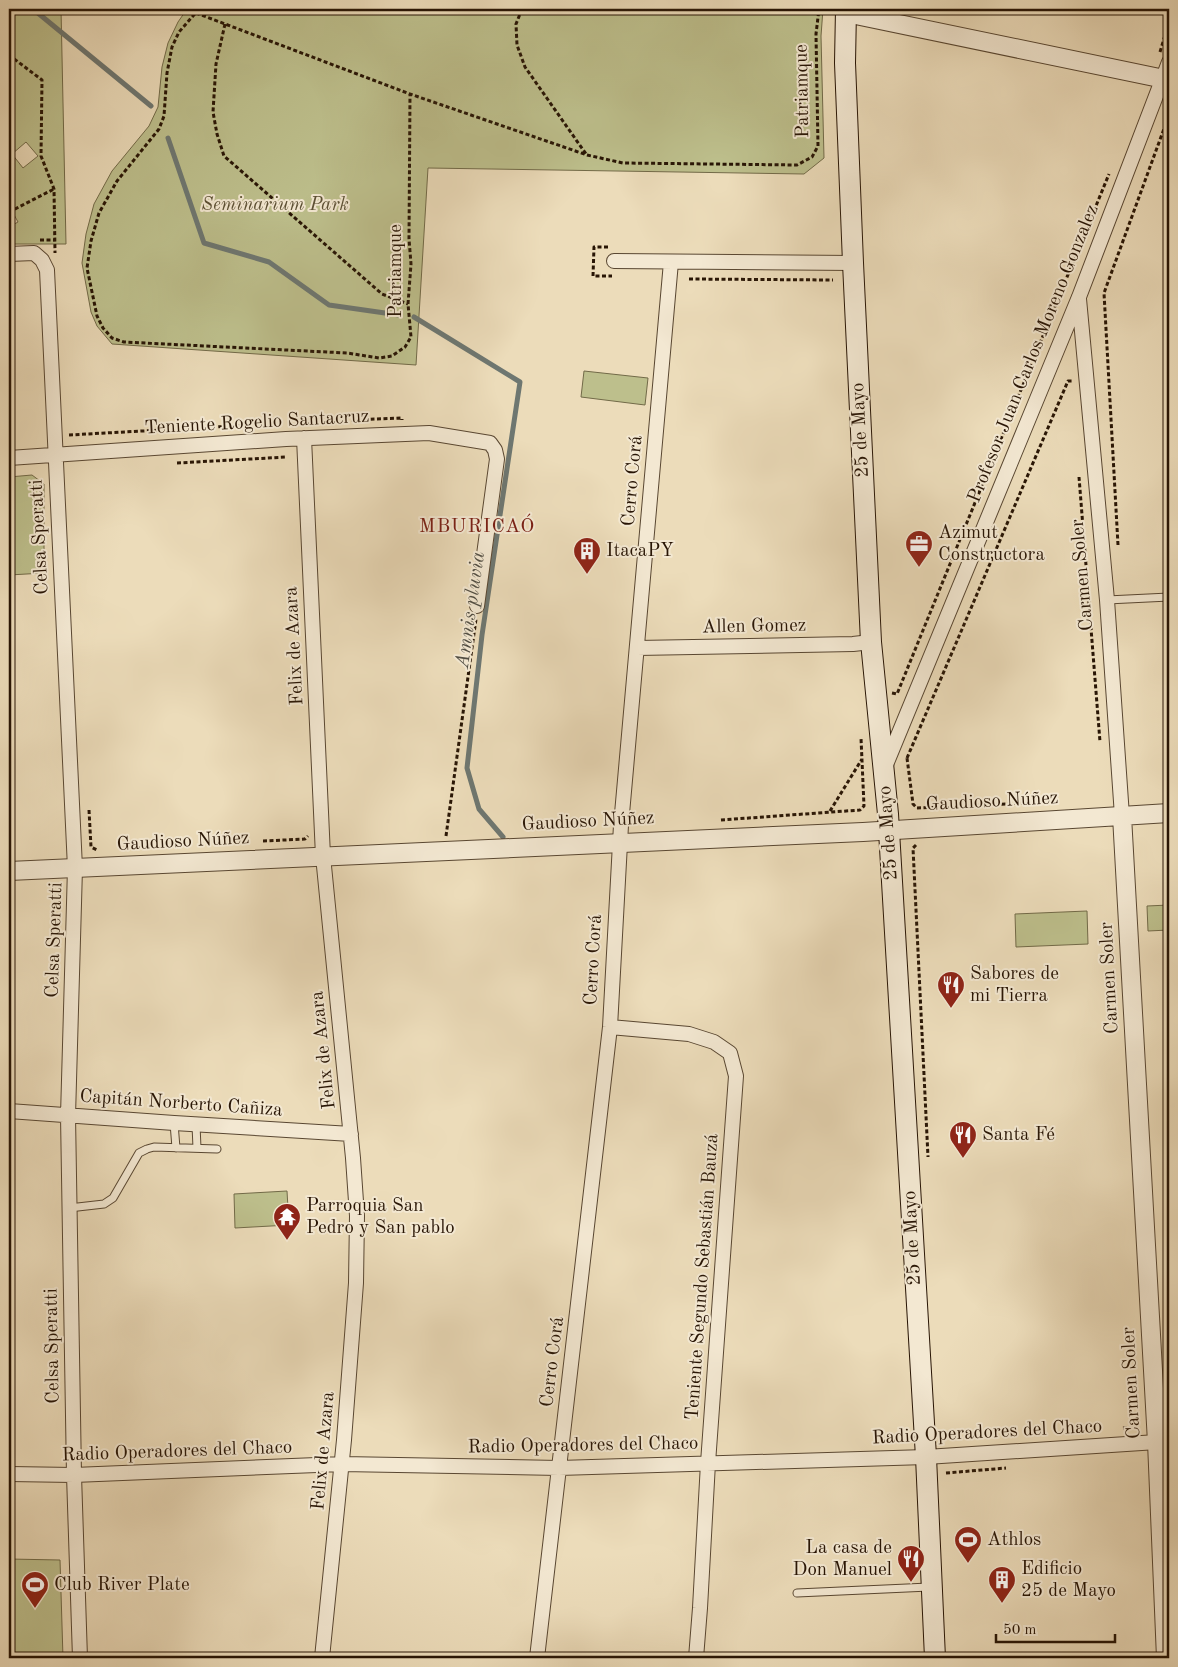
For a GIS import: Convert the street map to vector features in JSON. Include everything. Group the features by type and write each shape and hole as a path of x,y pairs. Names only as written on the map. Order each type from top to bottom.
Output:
{"main road":[{"name":"25 de Mayo","path":"846,11 845,63 853,263 872,642 888,830 926,1457 935,1658"}],"street":[{"path":"846,11 887,17 1166,80"},
{"name":"Profesor Juan Carlos Moreno Gonzalez","path":"884,769 1079,297 1166,80 1164,58"},
{"name":"Celsa Speratti","path":"9,254 34,253 42,260 47,270 75,868 68,1116 74,1475 80,1658"},
{"path":"614,261 853,263"},
{"name":"Cerro Corá","path":"537,1658 610,1027 622,812 672,262"},
{"name":"Carmen Soler","path":"1079,297 1107,600 1122,816 1157,1442 1166,1658"},
{"name":"Teniente Rogelio Santacruz","path":"9,458 304,438 429,433 490,443 495,450 497,459 478,606"},
{"name":"Felix de Azara","path":"304,438 324,856 351,1134 356,1216 356,1283 342,1464 322,1658"},
{"name":"Allen Gomez","path":"637,648 853,644 872,642"},
{"name":"Gaudioso Núñez","path":"9,871 888,830 1169,813"},
{"name":"Teniente Segundo Sebastián Bauzá","path":"610,1027 689,1034 714,1042 730,1053 736,1076 696,1658"},
{"name":"Capitán Norberto Cañiza","path":"9,1111 351,1134"},
{"name":"Radio Operadores del Chaco","path":"9,1474 74,1475 342,1464 560,1468 926,1457 1157,1442"}],"lane":[{"path":"1107,600 1169,596"},
{"path":"174,1123 176,1148"},
{"path":"196,1125 197,1148"},
{"path":"69,1208 104,1204 112,1198 139,1153 154,1147 217,1149"},
{"path":"797,1594 932,1587"}],"path":[{"name":"Patriamque","path":"199,9 179,32 172,47 167,73 164,116 159,129 117,181 99,212 91,241 87,268 97,316 103,328 112,338 124,342 347,353 379,358 392,356 405,347 411,336 408,304 411,264 409,239 410,94 587,155 623,163 797,165 812,157 818,146 816,34 819,9"},
{"path":"522,9 516,24 517,44 524,67 587,155"},
{"path":"196,13 410,94"},
{"path":"1164,58 1169,22"},
{"path":"225,24 216,64 213,112 216,134 224,156 382,294 408,304"},
{"path":"9,54 42,80 40,156 54,189 55,240"},
{"name":"Profesor Juan Carlos Moreno Gonzalez","path":"1104,293 1169,115"},
{"name":"Profesor Juan Carlos Moreno Gonzalez","path":"888,692 897,694 1032,367 1109,172"},
{"path":"9,212 54,189"},
{"path":"689,279 833,280"},
{"path":"1098,291 1104,293"},
{"name":"Carmen Soler","path":"1104,293 1119,554"},
{"path":"1103,379 1108,378"},
{"name":"Profesor Juan Carlos Moreno Gonzalez","path":"907,758 1069,381 1062,379"},
{"name":"Carmen Soler","path":"1079,470 1101,747"},
{"path":"446,836 478,606"},
{"path":"830,812 862,758"},
{"name":"25 de Mayo","path":"907,758 913,804 916,808"},
{"name":"Gaudioso Núñez","path":"916,808 1053,802"},
{"path":"906,804 913,804"},
{"path":"715,821 860,810"},
{"name":"25 de Mayo","path":"917,844 913,848 928,1157"}],"green space":[{"path":"9,9 61,9 66,244 9,244 9,227 18,222 12,211 9,212","holes":["26,142 38,156 23,168 12,154"]},
{"name":"Seminarium Park","path":"187,9 823,9 821,36 824,158 804,174 428,168 416,365 112,344 97,326 91,312 82,263 86,234 94,204 112,171 149,126 158,107 162,67 168,43 178,22"},
{"path":"584,371 648,378 645,405 581,397"},
{"path":"32,475 44,484 44,573 9,575 9,477"},
{"path":"1169,905 1169,930 1148,931 1147,906"},
{"path":"1087,911 1088,944 1016,947 1015,914"},
{"path":"287,1191 289,1225 235,1228 234,1194"},
{"name":"Club River Plate","path":"9,1559 60,1560 63,1658 9,1658"}],"waterway":[{"name":"Amnis pluvia","path":"33,9 151,106"},
{"name":"Amnis pluvia","path":"168,138 204,243 269,262 329,305 399,315"},
{"name":"Amnis pluvia","path":"414,317 520,382 482,635 467,768 479,809 503,837"}],"place":[{"name":"Azimut Constructora","path":"919,568"},
{"name":"ItacaPY","path":"587,575"},
{"name":"Sabores de mi Tierra","path":"951,1009"},
{"name":"Santa Fé","path":"963,1159"},
{"name":"Parroquia San Pedro y San pablo","path":"287,1241"},
{"name":"Athlos","path":"968,1564"},
{"name":"La casa de Don Manuel","path":"911,1583"},
{"name":"Edificio 25 de Mayo","path":"1002,1604"},
{"name":"Club River Plate","path":"35,1609"}],"district":[{"name":"MBURICAÓ","path":"477,527"}]}
